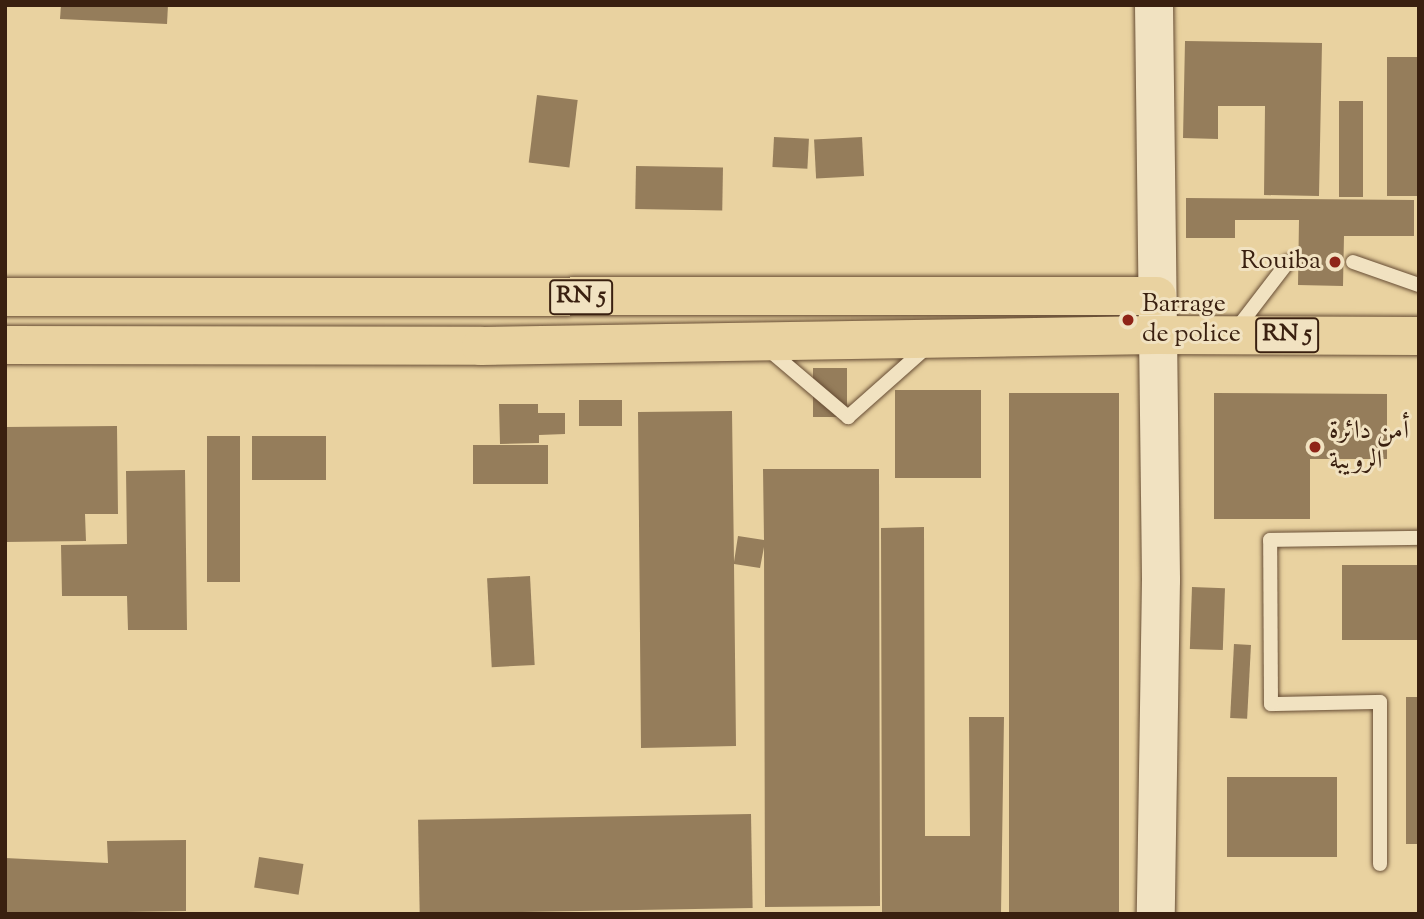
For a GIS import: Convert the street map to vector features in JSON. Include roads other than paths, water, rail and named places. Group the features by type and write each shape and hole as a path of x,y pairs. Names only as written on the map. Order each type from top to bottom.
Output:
{"highway":[{"name":"RN 5","path":"5,297 1157,296"},
{"name":"RN 5","path":"5,345 762,344 1156,335 1419,336"}],"main road":[{"path":"1154,5 1161,580 1156,914"}],"lane":[{"path":"1231,335 1288,262"},
{"path":"1353,262 1419,285"},
{"path":"762,344 848,417 932,342"},
{"path":"1380,864 1380,702 1271,704 1270,540 1419,538"}],"place":[{"name":"Rouiba","path":"1335,262"},
{"name":"Barrage de police","path":"1128,320"},
{"name":"أمن دائرة الرويبة","path":"1315,447"}]}
